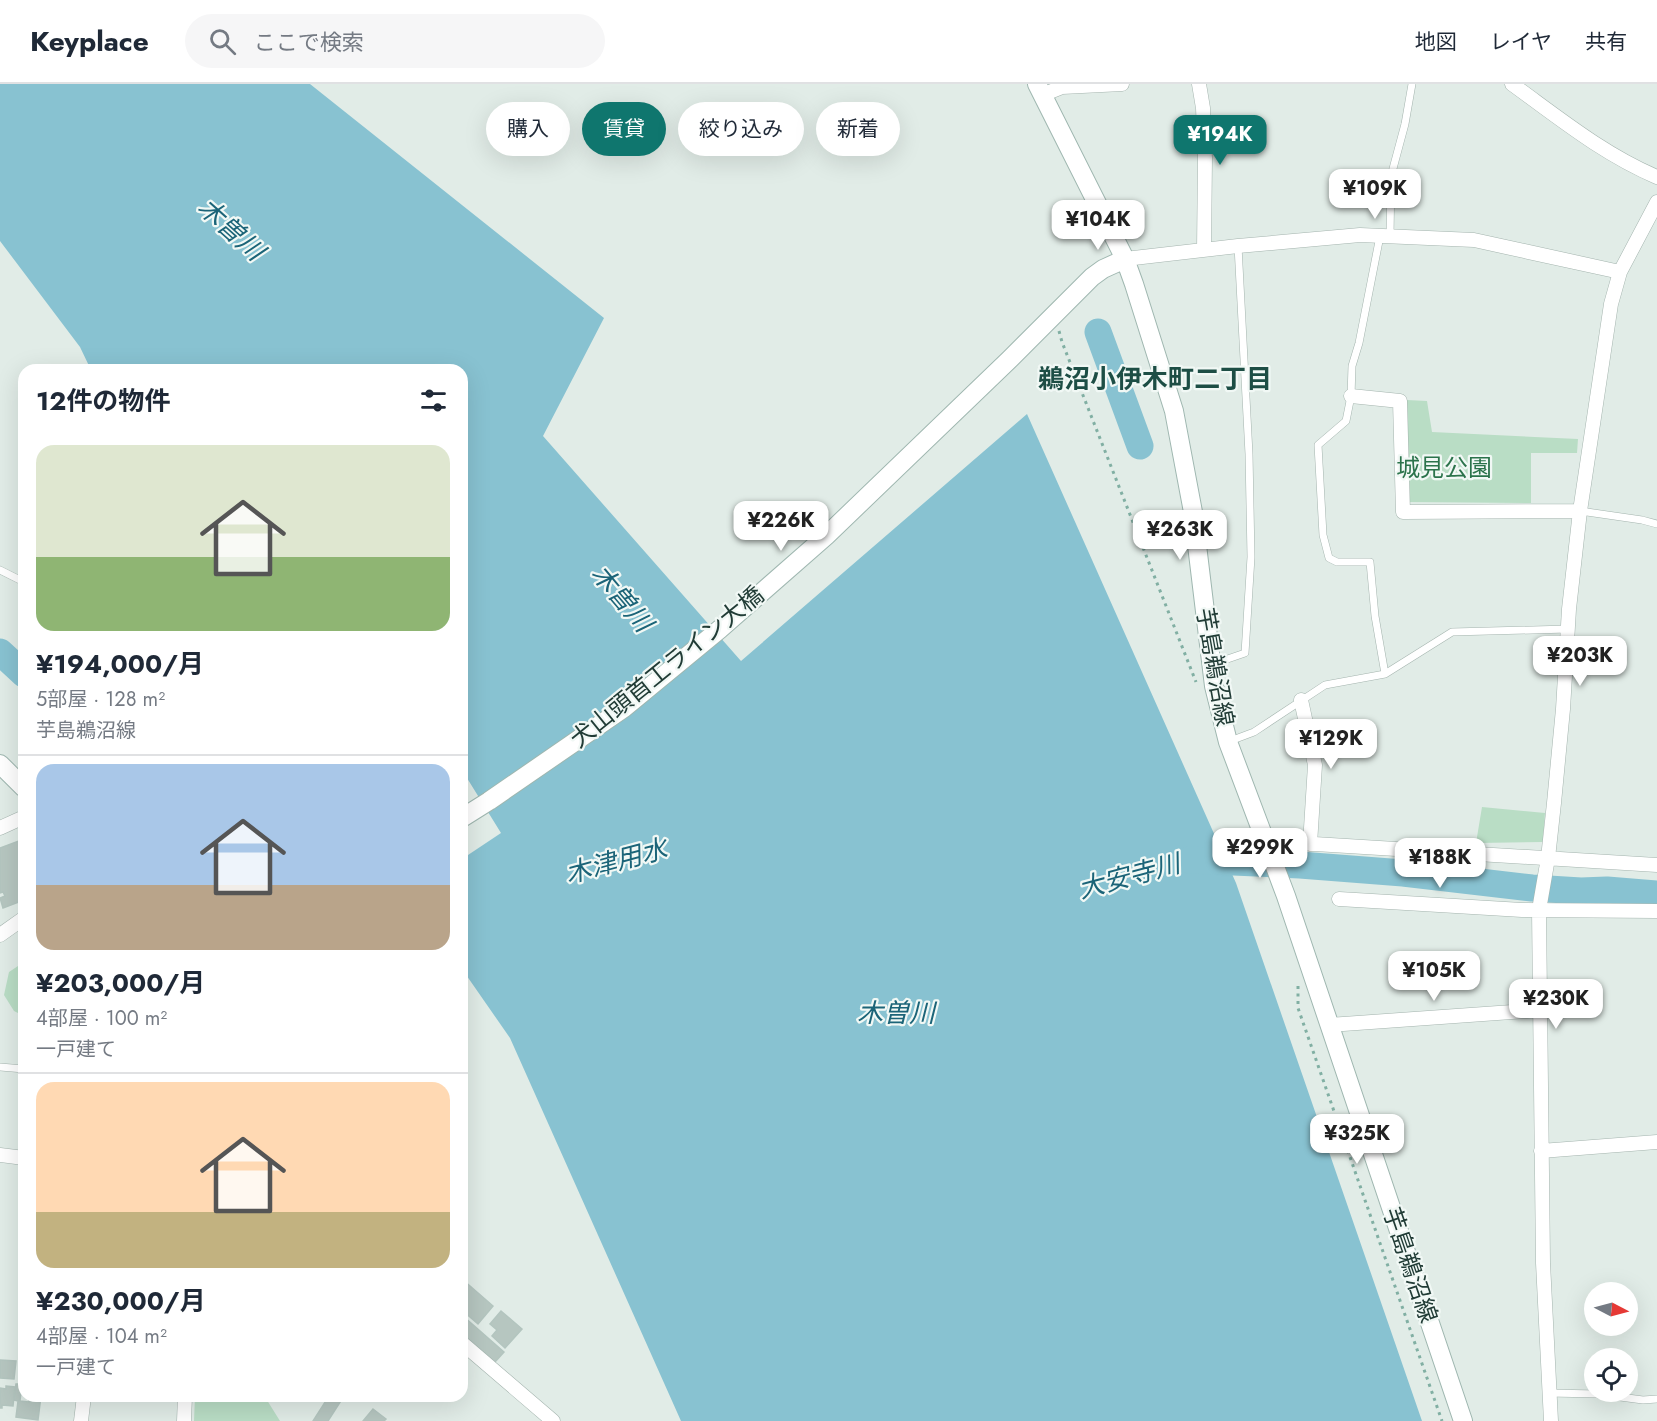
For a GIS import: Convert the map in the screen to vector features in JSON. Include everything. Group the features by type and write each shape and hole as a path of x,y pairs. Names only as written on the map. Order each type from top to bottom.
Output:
{"main road":[{"name":"芋島鵜沼線","path":"1039,89 1125,259 1138,294 1174,411 1192,512 1214,686 1228,742 1286,896 1463,1421"},
{"name":"犬山頭首工ライン大橋","path":"468,814 624,708 720,629 826,536 1092,277 1102,269 1125,259"},
{"path":"0,764 18,782"}],"street":[{"path":"1039,89 1122,84"},
{"path":"1199,84 1203,108 1204,250"},
{"path":"1512,84 1592,143 1631,166 1657,177"},
{"path":"1551,1421 1543,1263 1540,906 1563,709 1568,629 1580,511 1609,315 1620,272 1657,202"},
{"path":"1125,259 1360,235 1474,240 1620,272"},
{"path":"1351,396 1400,401 1403,512 1580,511"},
{"path":"1301,700 1315,765 1310,844"},
{"path":"0,828 18,820"},
{"path":"1267,845 1310,844 1546,862 1657,865"},
{"path":"1339,899 1657,911"},
{"path":"0,935 18,922"},
{"path":"1329,1025 1540,1010"},
{"path":"1541,1151 1657,1142"},
{"path":"0,1155 18,1157"},
{"path":"468,1348 554,1421"},
{"path":"81,1421 83,1402"},
{"path":"184,1402 184,1421"}],"lane":[{"path":"1385,674 1375,616 1370,562 1337,562 1329,558 1323,535 1318,445 1346,421 1351,396 1352,366 1385,236 1391,176 1405,124 1412,84"},
{"path":"1211,665 1245,653 1251,557 1249,454 1238,246"},
{"path":"1580,511 1657,524"},
{"path":"0,570 18,579"},
{"path":"1228,742 1254,732 1325,685 1385,674 1452,632 1568,629"},
{"path":"0,1067 18,1068"},
{"path":"1549,1393 1657,1399"}],"path":[{"path":"1059,329 1062,342 1198,686"},
{"path":"1296,979 1298,1008 1442,1421"}],"green space":[{"name":"城見公園","path":"1407,400 1427,401 1432,432 1578,439 1577,453 1531,453 1531,503 1406,502"},
{"path":"1482,807 1545,813 1543,842 1476,843"},
{"path":"18,966 18,1013 14,1011 4,995 9,972"},
{"path":"195,1402 268,1402 280,1421 194,1421"}],"water":[{"name":"木曽川","path":"0,84 310,84 604,318 543,436 741,661 1027,414 1236,883 1422,1421 681,1421 510,1038 468,978 468,855 501,833 468,780 468,364 88,364 80,347 0,241"}],"building":[{"path":"18,841 18,902 3,908 0,898 5,896 3,892 0,893 0,848"},
{"path":"468,1284 493,1306 478,1324 468,1315"},
{"path":"501,1311 522,1329 505,1348 492,1336 497,1330 490,1324"},
{"path":"468,1320 504,1352 495,1362 468,1338"},
{"path":"0,1360 16,1361 14,1379 0,1378"},
{"path":"16,1384 18,1384 18,1401 14,1400"},
{"path":"6,1386 15,1387 13,1406 2,1405 0,1408 0,1388 6,1389"},
{"path":"18,1401 40,1402 38,1420 16,1417"},
{"path":"325,1402 340,1402 328,1421 313,1421"},
{"path":"373,1409 386,1419 384,1421 363,1421"}],"waterway":[{"path":"1098,332 1140,446"},
{"name":"木津用水","path":"0,652 18,668"},
{"name":"大安寺川","path":"1189,860 1403,873 1532,888 1657,894"}],"district":[{"name":"鵜沼小伊木町二丁目","path":"1155,379"}]}
